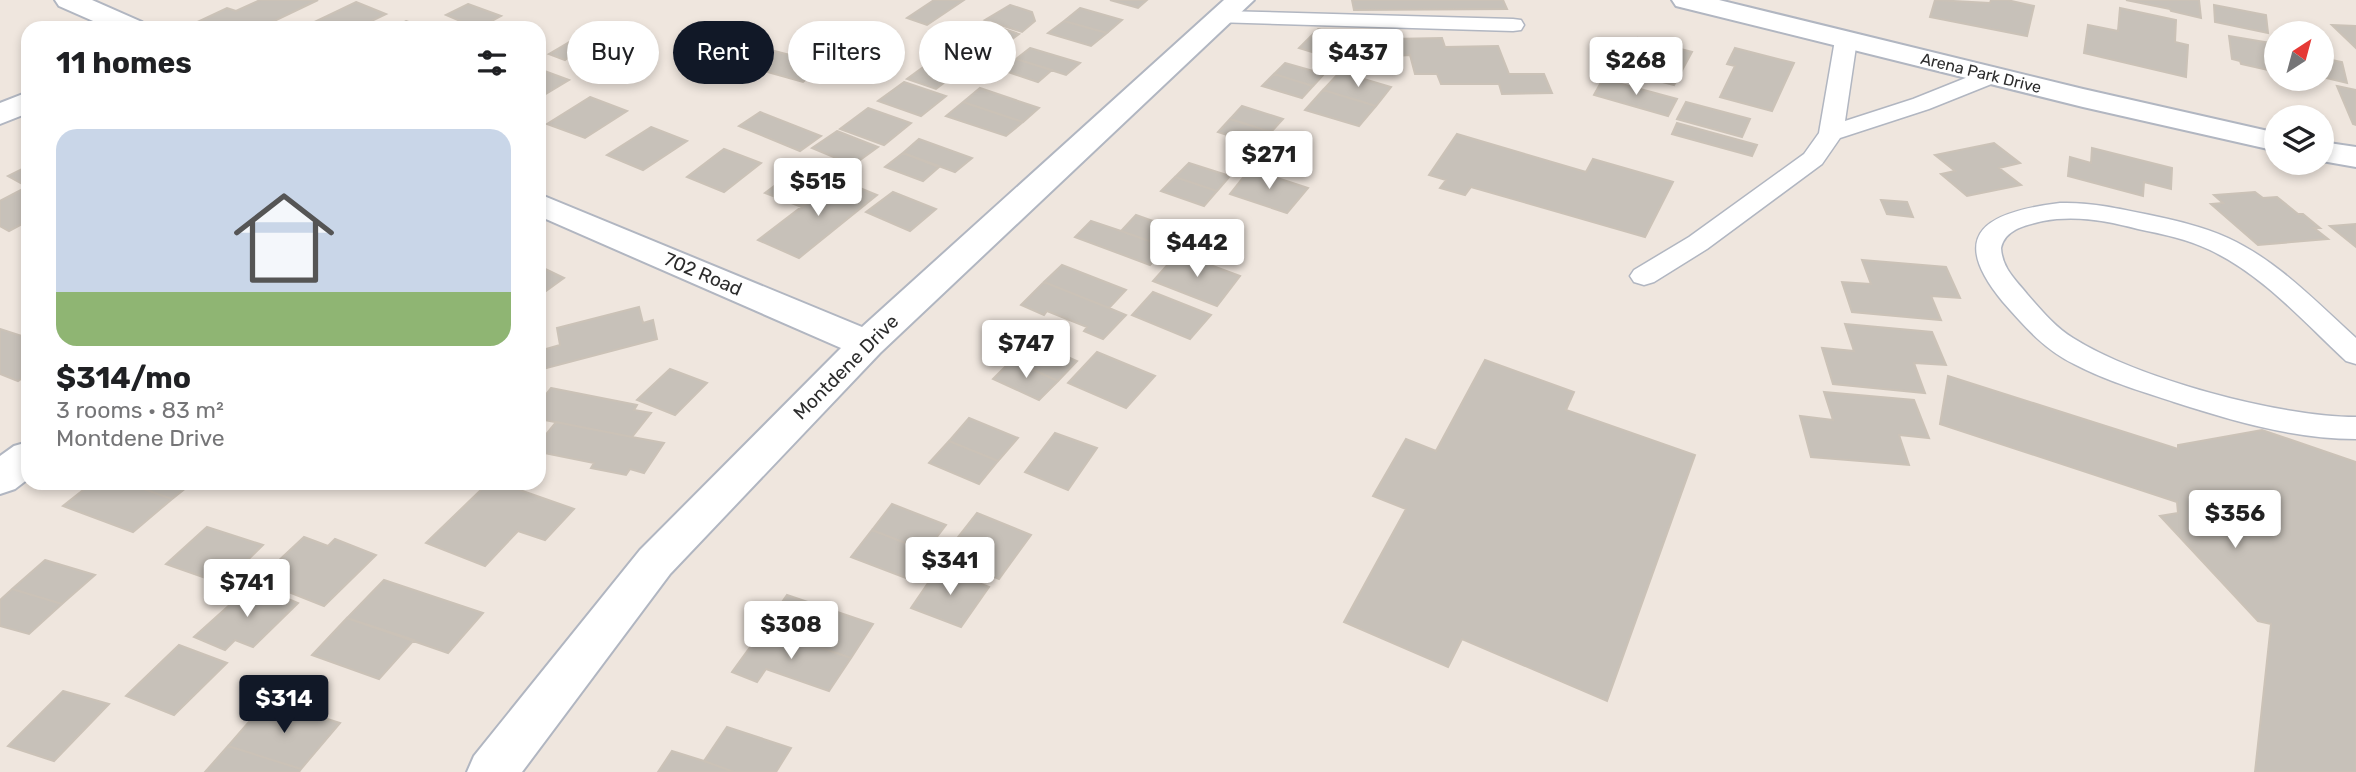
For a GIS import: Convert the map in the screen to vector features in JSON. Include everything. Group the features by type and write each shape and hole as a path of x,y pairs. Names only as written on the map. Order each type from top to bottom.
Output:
{"street":[{"path":"69,0 116,21"},
{"name":"Arena Park Drive","path":"1686,0 1991,76 2264,139"},
{"name":"Montdene Drive","path":"492,772 654,562 867,344 1231,8"},
{"path":"0,115 21,104"},
{"path":"2334,153 2356,157"},
{"name":"702 Road","path":"546,207 867,344"},
{"path":"0,478 21,462"}],"lane":[{"path":"1231,8 1513,25"},
{"path":"1644,276 1698,243 1813,159 1830,133 1846,40"},
{"path":"1830,133 1920,104 1991,76"},
{"path":"2356,354 2268,275 2241,255 2191,233 2111,213 2076,208 2017,219 1999,228 1991,236 1987,249 2000,280 2048,332 2086,359 2106,368 2208,400 2307,427 2343,430 2356,428"}],"building":[{"path":"260,0 318,0 274,21 199,21 227,8 236,11"},
{"path":"934,0 964,0 933,21 919,22 907,18"},
{"path":"1110,0 1147,0 1138,8"},
{"path":"1352,0 1503,0 1507,9 1354,10"},
{"path":"1935,0 1990,3 1991,0 2007,0 2034,6 2027,36 1930,17"},
{"path":"2126,0 2199,0 2201,18 2170,9"},
{"path":"356,2 386,14 372,21 317,21"},
{"path":"468,4 501,16 492,21 460,21 446,15"},
{"path":"1010,5 1032,12 1035,21 1022,32 1016,30 1016,21 985,20"},
{"path":"2214,5 2266,15 2267,21 2264,21 2264,32 2215,22"},
{"path":"1080,8 1122,20 1107,33 1064,21"},
{"path":"2120,8 2176,20 2175,42 2188,45 2186,77 2084,53 2088,25 2118,31"},
{"path":"1064,21 1107,33 1091,46 1048,33"},
{"path":"2334,25 2356,26 2356,48 2334,27"},
{"path":"1318,29 1374,45 1355,65 1299,48"},
{"path":"2229,36 2264,42 2264,69 2232,59"},
{"path":"1442,38 1445,47 1498,46 1509,74 1544,74 1552,93 1502,94 1499,84 1441,84 1437,74 1415,74 1410,55 1396,56 1392,39"},
{"path":"1638,38 1692,52 1674,85 1617,70"},
{"path":"567,43 565,60 549,54"},
{"path":"1030,48 1080,63 1066,75 1016,59"},
{"path":"1735,48 1794,63 1772,111 1720,97 1735,66 1727,64"},
{"path":"774,51 788,55 788,78 774,74"},
{"path":"1016,59 1052,70 1038,82 1016,75"},
{"path":"2334,60 2342,62 2347,83 2334,80"},
{"path":"1285,63 1324,74 1313,86 1274,74"},
{"path":"919,70 919,83 907,79"},
{"path":"546,72 567,79 567,81 546,94"},
{"path":"1340,72 1391,87 1376,106 1323,90"},
{"path":"1274,74 1313,86 1302,98 1262,86"},
{"path":"1603,79 1677,99 1668,116 1594,95"},
{"path":"905,82 946,96 921,116 878,101"},
{"path":"922,84 942,84 936,89"},
{"path":"2337,86 2356,90 2356,125 2353,124"},
{"path":"980,88 1039,108 1023,122 963,102"},
{"path":"1323,90 1376,106 1359,126 1305,110"},
{"path":"590,97 627,111 585,138 547,124"},
{"path":"963,102 1023,122 1006,136 946,116"},
{"path":"1686,102 1750,119 1742,137 1677,119"},
{"path":"1242,106 1283,119 1271,132 1230,119"},
{"path":"868,108 911,123 884,145 840,129"},
{"path":"760,112 821,136 800,151 739,126"},
{"path":"1230,119 1271,132 1259,145 1218,132"},
{"path":"1677,123 1757,145 1752,156 1672,134"},
{"path":"651,127 687,141 643,170 607,155"},
{"path":"837,131 878,147 853,165 812,148"},
{"path":"1457,134 1586,172 1593,159 1673,182 1645,237 1471,187 1465,195 1440,188 1446,180 1429,175"},
{"path":"919,139 972,158 955,172 903,153"},
{"path":"1994,143 2020,163 1999,168 2021,185 1967,196 1941,174 1955,171 1935,155"},
{"path":"2092,148 2172,168 2171,189 2144,182 2143,196 2068,176 2070,157 2091,163"},
{"path":"724,149 761,163 724,192 687,177"},
{"path":"903,153 939,167 923,181 885,167"},
{"path":"1189,163 1230,176 1217,191 1175,177"},
{"path":"797,169 814,176 819,172 838,179 802,207 765,193"},
{"path":"1250,169 1308,188 1287,213 1230,194"},
{"path":"21,170 21,183 8,176"},
{"path":"1175,177 1217,191 1204,206 1161,191"},
{"path":"838,179 877,195 799,258 758,240"},
{"path":"21,190 21,225 9,231 0,226 0,201"},
{"path":"893,192 936,209 910,231 866,212"},
{"path":"2255,192 2263,198 2277,197 2320,228 2314,228 2328,239 2258,245 2211,204 2223,203 2214,195"},
{"path":"1881,200 1907,202 1913,217 1887,214"},
{"path":"1136,215 1181,231 1166,247 1121,231"},
{"path":"1091,221 1166,247 1150,265 1075,237"},
{"path":"2356,224 2356,247 2330,226"},
{"path":"1178,253 1240,276 1217,306 1153,281"},
{"path":"1862,260 1946,267 1960,298 1931,296 1941,320 1852,312 1842,282 1871,284"},
{"path":"1062,265 1126,290 1109,308 1044,282"},
{"path":"546,269 564,278 546,291"},
{"path":"1044,282 1126,315 1103,339 1084,331 1087,327 1047,311 1044,315 1021,305"},
{"path":"1153,292 1211,315 1190,339 1132,315"},
{"path":"639,307 643,323 653,320 657,339 546,368 546,349 560,345 557,328"},
{"path":"1845,324 1932,332 1946,365 1914,363 1925,393 1833,384 1822,348 1854,351"},
{"path":"0,329 21,336 21,379 18,381 0,374"},
{"path":"1031,341 1077,361 1058,381 1012,360"},
{"path":"1097,352 1155,376 1126,408 1068,383"},
{"path":"1012,360 1058,381 1039,400 993,379"},
{"path":"1485,360 1574,392 1566,410 1695,455 1607,701 1462,639 1448,667 1344,622 1406,509 1373,496 1406,439 1436,451"},
{"path":"670,369 707,383 675,415 637,400"},
{"path":"1948,376 2178,449 2178,445 2262,430 2356,462 2356,772 2255,772 2271,624 2258,621 2160,516 2178,513 2177,502 1940,424"},
{"path":"551,388 637,405 634,410 651,413 632,437 546,420 546,394"},
{"path":"1824,392 1914,400 1929,438 1899,435 1909,465 1811,457 1800,416 1833,420"},
{"path":"969,418 1018,438 998,461 949,441"},
{"path":"556,422 664,443 644,473 630,469 626,475 591,468 594,463 546,453 546,434"},
{"path":"1055,433 1097,448 1068,490 1025,472"},
{"path":"949,441 998,461 979,484 929,463"},
{"path":"83,490 147,490 172,499 133,532 63,506"},
{"path":"147,490 183,490 172,499"},
{"path":"481,490 520,490 574,509 545,540 518,531 485,566 426,543"},
{"path":"892,504 946,525 926,551 872,530"},
{"path":"977,513 1031,535 999,579 944,555"},
{"path":"207,527 263,545 223,584 166,564"},
{"path":"872,530 926,551 906,578 851,557"},
{"path":"304,537 328,546 335,539 376,555 324,606 258,580"},
{"path":"45,560 95,575 62,604 12,589"},
{"path":"939,567 989,587 961,627 911,608"},
{"path":"384,580 483,613 448,653 347,618"},
{"path":"253,584 298,603 253,647 235,640 225,650 194,637"},
{"path":"12,589 62,604 29,634 0,626 0,600"},
{"path":"787,595 873,624 851,658 764,628"},
{"path":"347,618 414,640 379,679 312,655"},
{"path":"764,628 851,658 829,691 766,669 757,682 732,672"},
{"path":"179,645 227,663 174,715 126,696"},
{"path":"63,691 109,704 54,761 8,746"},
{"path":"268,700 340,723 301,769 228,746"},
{"path":"727,727 791,748 776,772 734,772 704,761"},
{"path":"228,746 301,769 299,772 205,772"},
{"path":"672,751 704,761 734,772 658,772"}]}
